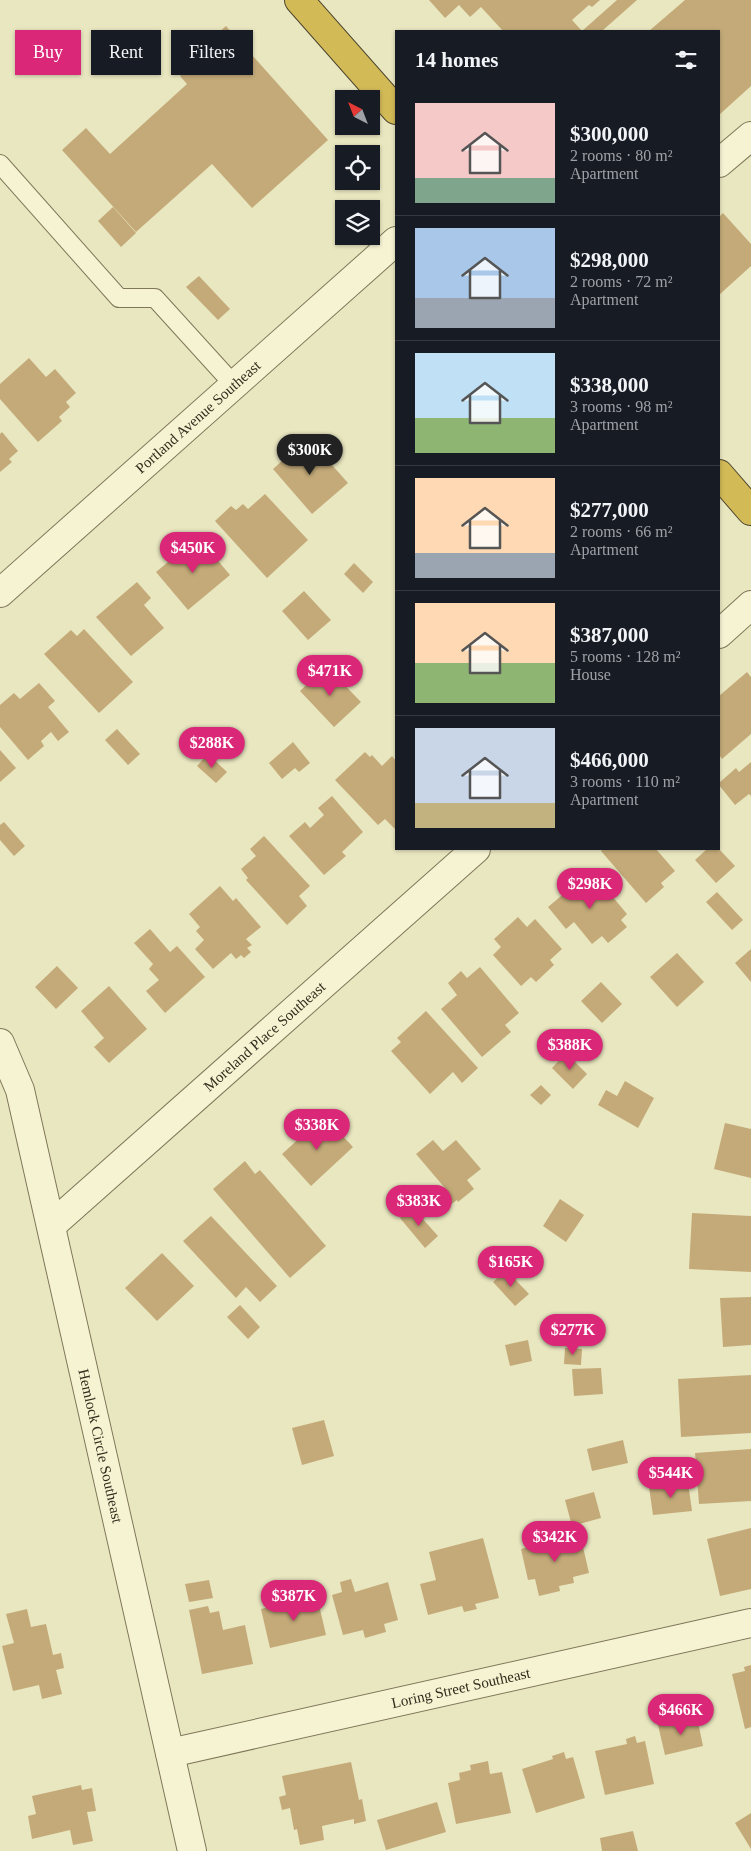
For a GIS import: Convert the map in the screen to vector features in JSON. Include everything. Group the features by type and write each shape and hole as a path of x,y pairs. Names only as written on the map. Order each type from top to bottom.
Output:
{"highway":[{"path":"299,0 395,109"},
{"path":"720,475 751,511"}],"street":[{"path":"720,162 751,136"},
{"name":"Portland Avenue Southeast","path":"0,593 395,242"},
{"path":"720,633 751,605"},
{"name":"Moreland Place Southeast","path":"52,1225 475,850"},
{"name":"Hemlock Circle Southeast","path":"0,1043 20,1090 192,1851"},
{"name":"Loring Street Southeast","path":"170,1752 751,1623"}],"lane":[{"path":"0,164 119,298 155,298 234,385"}],"building":[{"path":"429,0 600,0 592,7 589,5 572,20 581,30 502,30 481,7 470,17 459,5 445,18"},
{"path":"617,0 637,0 603,30 583,30"},
{"path":"685,0 751,0 751,86 720,114 720,30 650,30"},
{"path":"226,26 230,30 221,30"},
{"path":"253,56 328,140 252,208 212,164 136,232 62,150 86,128 110,154 187,84 180,76 253,75"},
{"path":"113,207 136,233 121,247 98,221"},
{"path":"723,213 751,244 751,266 720,294 720,216"},
{"path":"199,276 230,309 218,320 186,287"},
{"path":"29,358 46,377 55,369 76,393 66,402 70,407 59,417 62,421 38,442 0,399 0,384"},
{"path":"2,432 18,451 9,459 12,462 0,472 0,434"},
{"path":"308,438 348,483 312,514 273,469"},
{"path":"265,494 308,540 267,578 215,521 231,506 236,510 243,504 248,509"},
{"path":"198,537 230,575 188,610 156,572"},
{"path":"354,563 373,582 363,593 344,574"},
{"path":"137,582 151,598 144,605 164,628 131,656 96,617"},
{"path":"304,591 331,620 308,640 282,611"},
{"path":"84,629 133,682 99,713 44,654 71,630 77,636"},
{"path":"326,666 361,702 334,727 300,691"},
{"path":"747,672 751,677 751,734 722,759 720,756 720,695"},
{"path":"39,683 55,701 48,707 69,732 58,741 51,732 41,741 44,746 28,760 0,727 0,705 14,693 20,699"},
{"path":"117,729 140,754 128,765 105,740"},
{"path":"293,742 310,763 299,772 295,768 282,779 269,763"},
{"path":"0,750 16,768 0,782"},
{"path":"365,752 370,757 372,755 382,766 392,756 395,760 395,829 385,819 378,825 335,780"},
{"path":"208,754 227,772 216,783 197,766"},
{"path":"751,762 751,796 749,794 735,805 720,786 720,782 736,768 739,772"},
{"path":"332,796 363,832 342,852 346,856 324,875 289,836 305,822 310,828 324,815 318,808"},
{"path":"4,822 25,846 14,856 0,840 0,825"},
{"path":"264,836 310,886 299,896 307,906 287,925 246,880 248,878 241,869 256,856 250,849"},
{"path":"657,850 675,871 661,883 664,887 646,903 601,851"},
{"path":"706,850 720,850 735,866 716,883 695,860"},
{"path":"591,871 627,914 621,920 627,927 608,943 602,936 592,944 574,922 566,929 548,907"},
{"path":"220,886 233,901 236,898 261,927 246,939 252,945 247,948 251,952 244,958 241,955 236,959 231,953 213,969 195,949 204,940 196,931 200,927 189,914"},
{"path":"717,892 743,920 732,930 706,902"},
{"path":"518,917 527,927 535,919 562,949 550,960 554,965 536,982 531,977 521,986 493,955 501,947 494,939"},
{"path":"150,929 170,952 177,946 205,977 165,1013 146,991 159,980 149,969 153,964 134,943"},
{"path":"751,949 751,982 735,963"},
{"path":"677,953 704,982 677,1007 650,977"},
{"path":"57,966 78,988 56,1009 35,987"},
{"path":"480,967 519,1013 505,1025 511,1032 482,1057 441,1009 457,995 448,983 461,971 467,978"},
{"path":"601,982 622,1004 602,1023 581,1001"},
{"path":"109,986 147,1029 109,1063 94,1047 104,1038 81,1011"},
{"path":"426,1011 478,1068 462,1083 453,1072 430,1094 391,1051 401,1042 397,1038"},
{"path":"566,1053 587,1074 573,1089 552,1068"},
{"path":"625,1081 654,1098 638,1128 598,1105 606,1090 617,1096"},
{"path":"541,1085 551,1095 541,1105 530,1095"},
{"path":"324,1116 353,1147 311,1186 282,1154"},
{"path":"725,1123 751,1129 751,1178 714,1169"},
{"path":"433,1140 443,1151 456,1140 481,1169 467,1180 474,1189 458,1202 457,1200 450,1205 444,1198 450,1194 416,1154"},
{"path":"245,1161 255,1174 260,1170 326,1246 290,1278 213,1189"},
{"path":"560,1199 584,1215 566,1242 543,1226"},
{"path":"412,1207 438,1236 425,1248 400,1218"},
{"path":"692,1213 751,1216 751,1272 689,1269"},
{"path":"211,1216 277,1286 260,1302 246,1287 236,1298 183,1241"},
{"path":"162,1253 194,1286 157,1321 125,1288"},
{"path":"506,1270 529,1294 515,1306 493,1282"},
{"path":"751,1297 751,1345 723,1347 720,1298"},
{"path":"240,1305 260,1327 248,1339 227,1317"},
{"path":"528,1340 532,1361 510,1366 505,1345"},
{"path":"565,1348 582,1349 581,1365 564,1364"},
{"path":"601,1368 603,1394 574,1396 572,1369"},
{"path":"751,1375 751,1433 681,1437 678,1379"},
{"path":"324,1420 334,1456 302,1465 292,1428"},
{"path":"623,1440 628,1463 592,1471 587,1449"},
{"path":"751,1449 751,1501 699,1504 695,1453"},
{"path":"688,1482 692,1511 653,1515 649,1487"},
{"path":"594,1492 601,1518 572,1526 565,1500"},
{"path":"751,1528 751,1589 720,1596 707,1539"},
{"path":"580,1534 589,1573 573,1577 574,1583 559,1586 560,1591 539,1596 535,1579 528,1580 521,1549"},
{"path":"483,1538 499,1598 475,1604 477,1609 464,1612 462,1606 428,1615 420,1584 436,1580 429,1552"},
{"path":"351,1579 355,1592 388,1582 398,1620 384,1624 386,1632 365,1638 363,1630 343,1635 332,1595 342,1592 340,1582"},
{"path":"209,1580 213,1598 189,1602 185,1584"},
{"path":"317,1596 326,1635 270,1648 261,1609"},
{"path":"208,1606 210,1613 219,1611 223,1630 245,1625 253,1664 202,1674 189,1610"},
{"path":"27,1609 31,1627 46,1624 53,1655 61,1653 64,1668 56,1670 62,1694 42,1699 39,1685 13,1691 2,1646 14,1643 6,1614"},
{"path":"751,1665 751,1727 745,1729 732,1674 745,1671 744,1667"},
{"path":"697,1717 703,1746 665,1755 658,1725"},
{"path":"635,1736 637,1743 645,1741 654,1784 605,1795 595,1751 627,1744 626,1739"},
{"path":"564,1752 566,1759 573,1757 585,1798 536,1813 522,1769 553,1759 552,1756"},
{"path":"488,1761 490,1774 502,1772 511,1813 456,1824 448,1783 460,1780 459,1773 471,1770 470,1765"},
{"path":"351,1762 359,1800 362,1799 366,1821 354,1824 354,1819 322,1826 324,1840 300,1845 297,1829 294,1830 290,1808 282,1810 279,1797 286,1795 282,1776"},
{"path":"81,1785 82,1790 92,1788 96,1811 87,1812 93,1841 73,1845 70,1830 32,1839 28,1816 36,1814 32,1796"},
{"path":"437,1802 446,1832 386,1850 377,1820"},
{"path":"751,1813 751,1849 735,1823"},
{"path":"633,1831 638,1851 602,1851 600,1838"}]}
